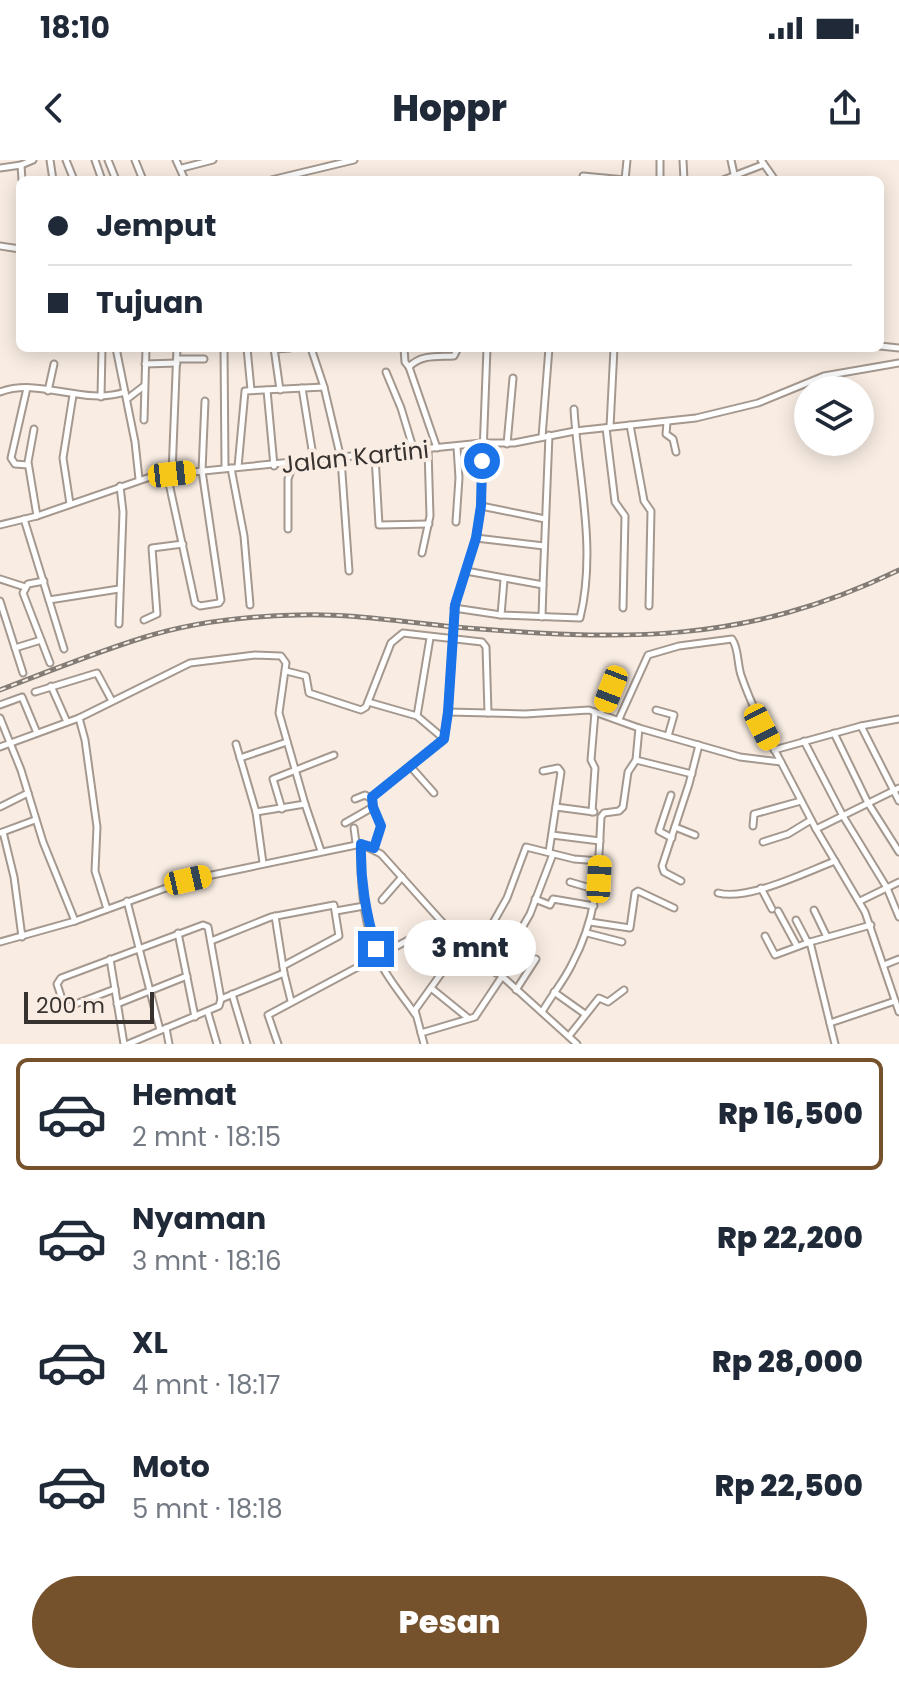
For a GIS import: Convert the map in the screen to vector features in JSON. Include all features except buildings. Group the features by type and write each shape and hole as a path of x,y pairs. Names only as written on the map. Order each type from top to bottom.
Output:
{"street":[{"path":"0,168 33,160"},
{"path":"176,160 184,176"},
{"path":"182,168 213,160"},
{"path":"284,176 321,164 354,160"},
{"path":"731,160 734,174"},
{"path":"730,176 762,162"},
{"path":"101,397 102,352"},
{"path":"117,352 139,479"},
{"path":"144,420 146,352"},
{"path":"177,352 170,474 195,603 200,606 220,603 214,539 202,471 205,401"},
{"path":"224,352 231,468 244,536 250,605"},
{"path":"247,352 251,390"},
{"path":"274,352 280,390"},
{"path":"312,352 341,459 349,571"},
{"path":"404,352 405,362 437,448"},
{"path":"409,367 434,356 454,356 456,352"},
{"path":"372,799 444,739 454,608 476,538 481,506 487,352"},
{"path":"542,617 549,352"},
{"path":"614,352 608,428 615,502 625,516 623,608"},
{"path":"145,364 204,359"},
{"name":"Jalan Kartini","path":"0,525 37,516 139,479 482,443 507,444 575,431 696,418 754,405 824,376 899,363"},
{"path":"48,391 54,364"},
{"path":"386,372 414,451"},
{"path":"507,444 513,378"},
{"path":"0,392 14,386 73,395 126,396 145,385"},
{"path":"231,468 244,393 251,390 324,387"},
{"path":"27,388 11,461 28,465"},
{"path":"302,388 314,462"},
{"path":"267,390 274,466"},
{"path":"70,504 63,458 73,395"},
{"path":"454,608 576,620 581,616 585,592 585,499 574,409"},
{"path":"667,422 666,434 673,439 676,452"},
{"path":"630,425 644,501 651,512 649,606"},
{"path":"34,429 28,465 37,516"},
{"path":"456,522 459,478 457,447"},
{"path":"422,553 429,524 428,449"},
{"path":"375,456 379,525 429,524"},
{"path":"288,529 288,479 294,464"},
{"path":"119,624 123,518 120,486"},
{"path":"481,506 545,519"},
{"path":"24,519 64,649"},
{"path":"476,538 544,546"},
{"path":"144,620 157,614 152,547 183,544"},
{"path":"466,571 543,585"},
{"path":"0,579 25,587 44,581"},
{"path":"501,615 504,580"},
{"path":"25,587 25,600 50,663"},
{"path":"49,600 119,589"},
{"path":"0,601 3,625 23,673"},
{"path":"286,671 307,677 309,693 359,710 365,708 368,702 395,638 403,633 482,642 486,647 488,713"},
{"path":"417,716 430,638"},
{"path":"619,719 648,655 679,646 732,639 735,642 741,675 774,750 871,925 899,1012"},
{"path":"15,648 41,640"},
{"path":"0,747 79,718 195,662 255,655 281,656 286,661 286,671 279,709 321,851"},
{"path":"35,692 98,673 112,701"},
{"path":"51,686 67,722"},
{"path":"592,812 595,768 591,760 598,712 611,689"},
{"path":"0,705 22,697 37,733"},
{"path":"368,702 417,716 444,739"},
{"path":"656,710 674,715 668,736"},
{"path":"448,712 598,712 639,728 740,757 781,762"},
{"path":"0,718 11,742 35,820 75,921"},
{"path":"79,718 97,827 95,871 107,909"},
{"path":"774,750 899,719"},
{"path":"861,726 896,789 899,801"},
{"path":"556,807 603,813 622,809 627,775 636,760 639,728"},
{"path":"834,733 868,803 899,852"},
{"path":"804,741 843,816 887,888 899,917"},
{"path":"240,758 287,742"},
{"path":"236,744 256,812 263,863"},
{"path":"681,881 665,873 662,868 699,745"},
{"path":"282,809 273,779 334,755"},
{"path":"636,760 692,774"},
{"path":"410,766 434,793"},
{"path":"421,1033 476,1016 527,919 551,853 560,771 558,768 543,771"},
{"path":"816,829 896,789"},
{"path":"0,807 28,793"},
{"path":"355,799 366,795 372,799 381,826 374,848"},
{"path":"671,795 659,831 672,838"},
{"path":"753,826 753,815 801,801"},
{"path":"256,812 305,804"},
{"path":"345,823 373,807"},
{"path":"542,1012 573,964 587,933 597,890 603,813"},
{"path":"22,937 14,877 2,832 35,820"},
{"path":"763,842 788,834 811,820"},
{"path":"675,827 695,835"},
{"path":"354,828 359,844 364,906 377,956 415,1014 424,1044"},
{"path":"552,835 600,841"},
{"path":"0,942 75,921 188,880 359,844 374,848 475,955 577,1044"},
{"path":"475,955 507,898 526,847 600,861"},
{"path":"718,893 734,895 761,888 835,861"},
{"path":"382,900 402,877"},
{"path":"570,882 597,890"},
{"path":"860,901 899,882"},
{"path":"761,888 797,946"},
{"path":"590,922 630,928 635,893 638,891 674,908"},
{"path":"535,899 550,905 553,899 594,906"},
{"path":"127,901 149,990 169,1044"},
{"path":"211,941 275,916 331,904 336,911 339,936 283,969 221,999"},
{"path":"336,911 364,906"},
{"path":"814,910 827,937"},
{"path":"275,916 291,1001"},
{"path":"796,920 809,942 835,1044"},
{"path":"278,1044 268,1015 442,922"},
{"path":"110,959 126,1044 208,1013 218,1008 221,999 209,929 205,925 138,947 61,978 57,984 65,1008 115,989"},
{"path":"765,936 775,955 871,925"},
{"path":"178,933 195,1017"},
{"path":"587,933 622,942"},
{"path":"415,1014 463,943"},
{"path":"516,990 536,959"},
{"path":"884,965 899,959"},
{"path":"117,1004 187,976"},
{"path":"431,988 468,1018"},
{"path":"569,1036 599,998 608,1002 624,990"},
{"path":"554,992 585,1014"},
{"path":"232,994 247,1044"},
{"path":"830,1023 895,1001"},
{"path":"208,1013 217,1044"}],"railway":[{"path":"0,690 142,638 219,621 318,615 573,635 682,632 788,613 842,595 899,570"}],"route":[{"path":"376,949 364,906 361,844 374,848 381,829 372,797 444,739 455,605 476,538 481,506 482,461"}]}
